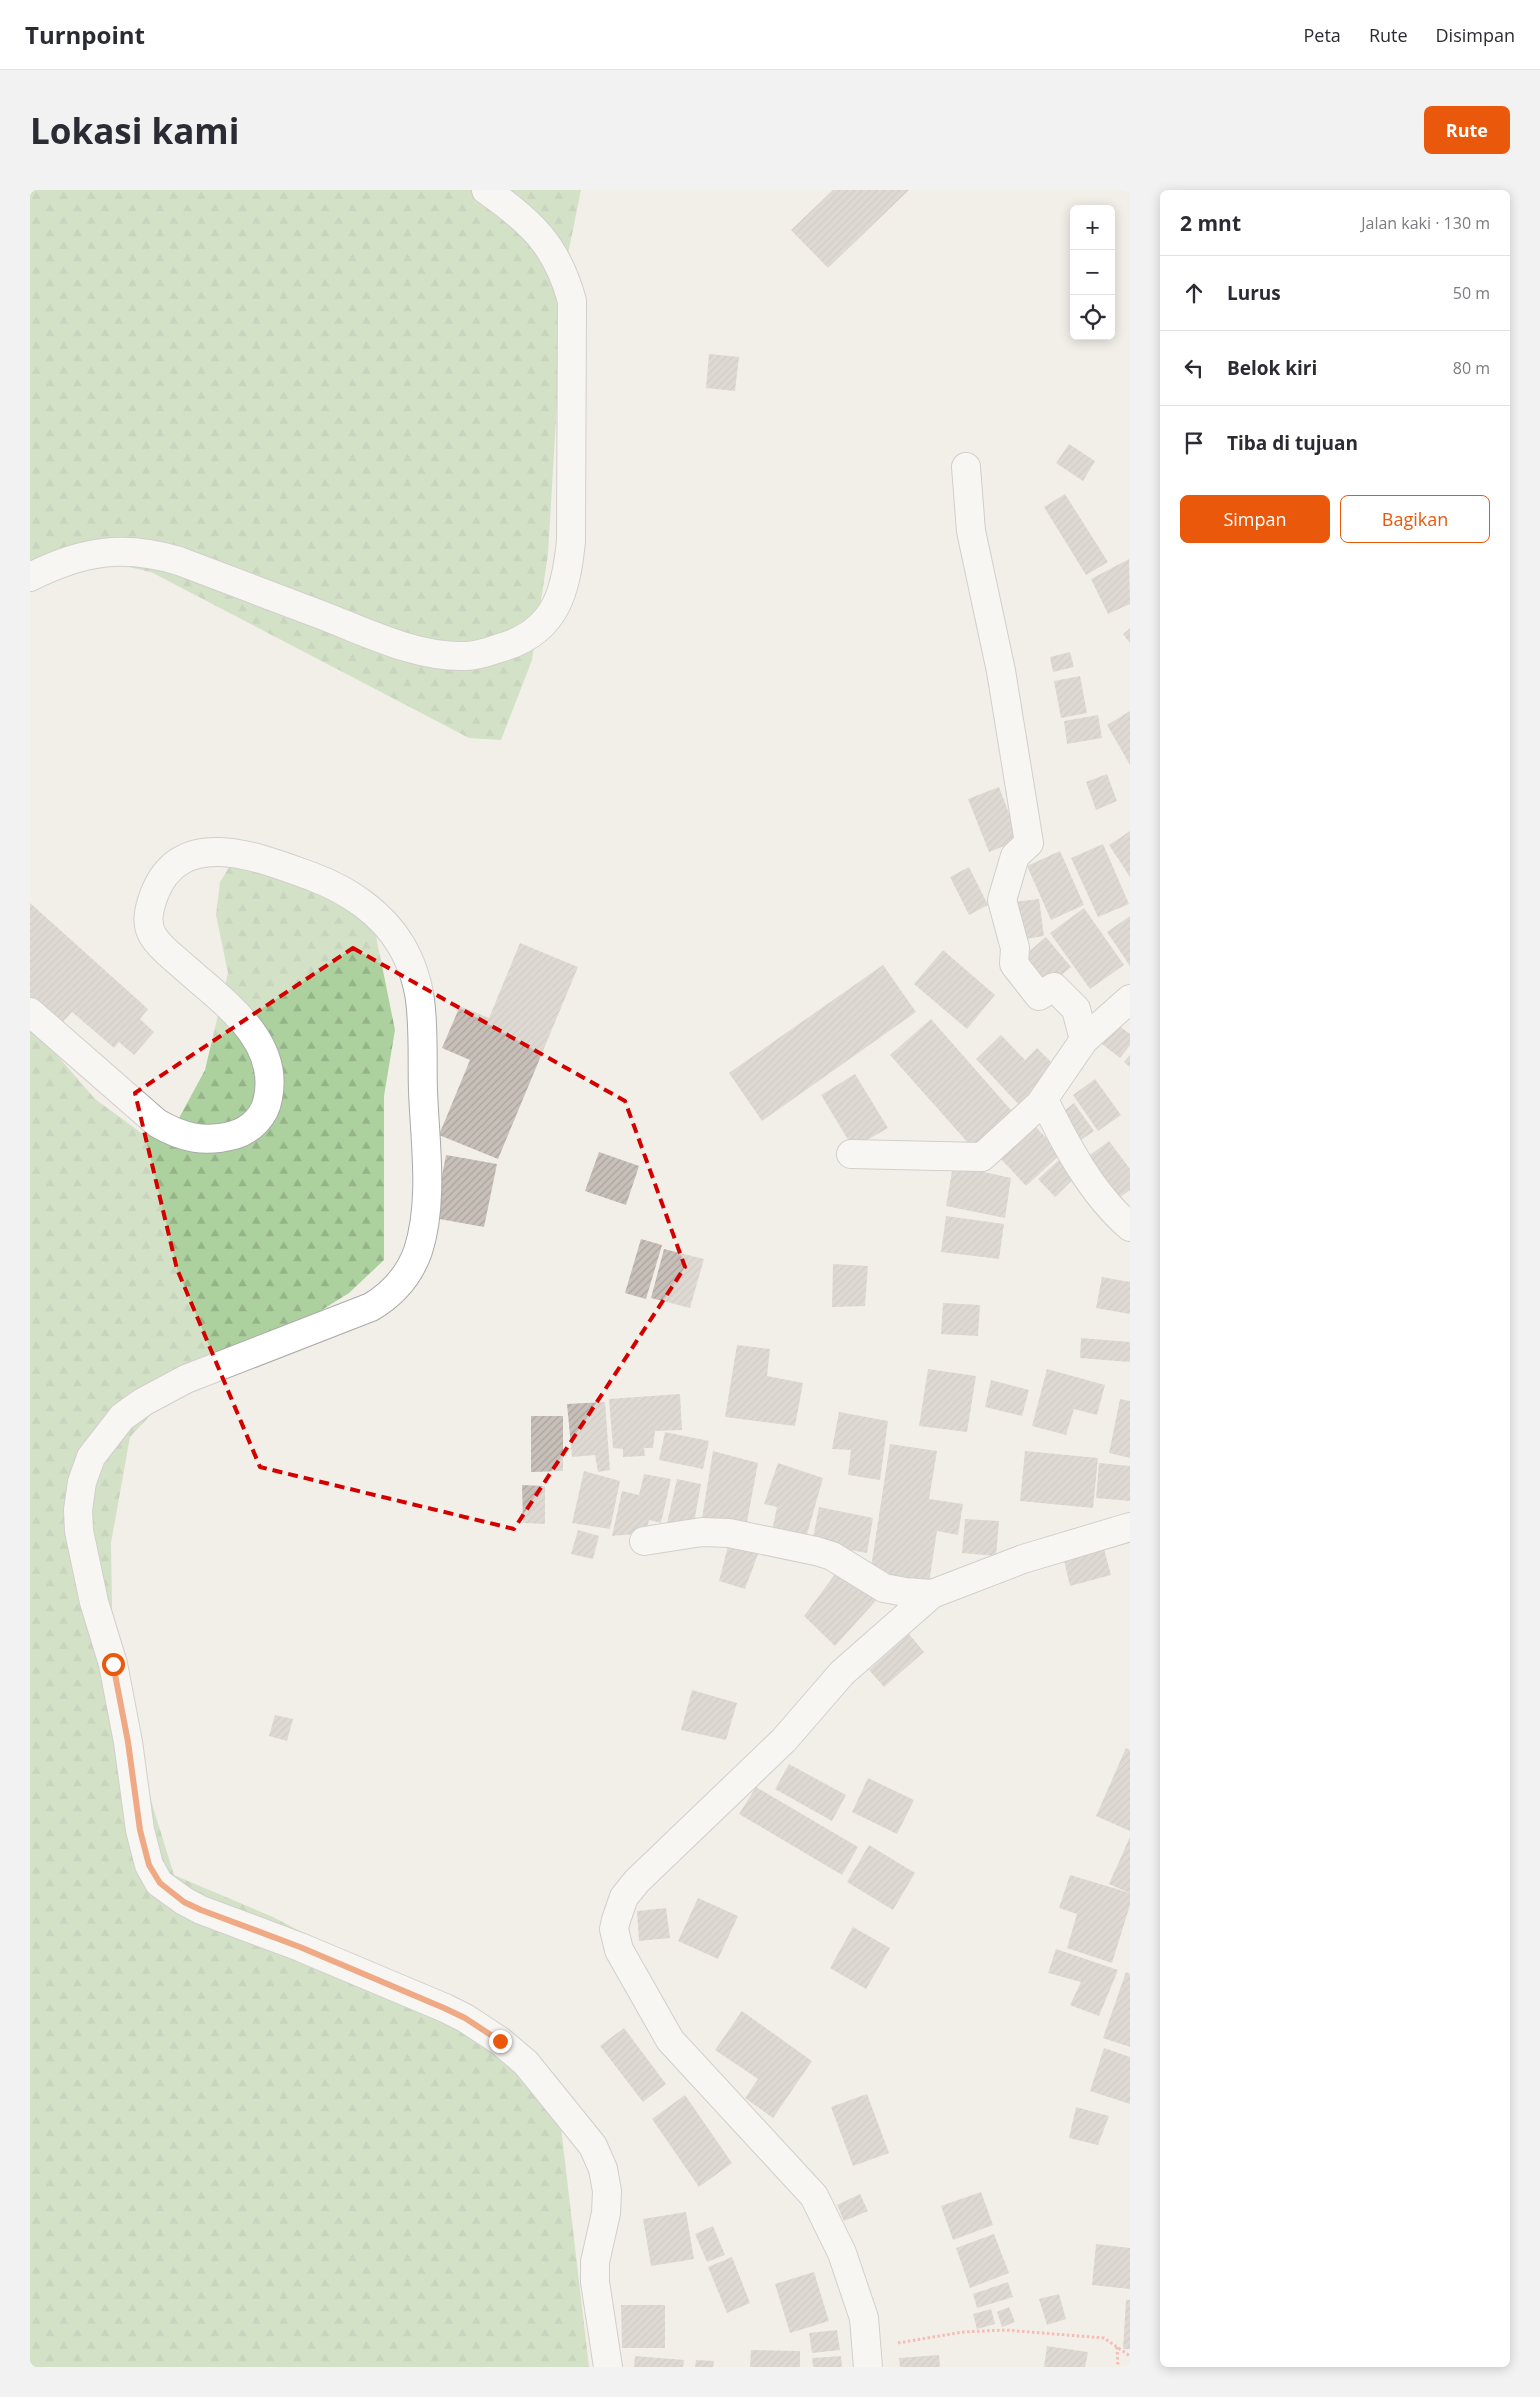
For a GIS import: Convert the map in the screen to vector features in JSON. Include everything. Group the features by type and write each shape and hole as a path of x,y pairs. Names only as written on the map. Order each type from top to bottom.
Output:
{"street":[{"path":"30,576 80,556 115,551 151,552 388,640 428,652 449,656 482,654 519,642 537,631 560,600 568,569 571,542 572,301 566,278 554,253 534,228 510,207 486,190"},
{"path":"966,467 971,531 1001,671 1029,843 1016,856 1002,900 1015,948 1014,964 1039,996 1054,987 1076,1009 1084,1040"},
{"path":"30,1012 158,1123 181,1136 204,1139 227,1137 242,1133 253,1126 262,1115 267,1105 271,1084 268,1063 257,1039 238,1014 164,949 153,935 148,922 150,905 156,889 176,865 191,856 222,851 260,859 325,882 357,900 384,922 401,944 420,1000 427,1187 424,1221 417,1252 408,1272 394,1292 371,1307 186,1379 144,1402 122,1417 91,1457 82,1482 78,1510 80,1539 94,1602 113,1664 128,1742 140,1830 149,1865 160,1883 184,1902 201,1910 300,1947 465,2018 500,2041 526,2063 592,2146 602,2169 607,2191 606,2213 596,2262 595,2282 608,2367"},
{"path":"851,1154 982,1157 1044,1100 1084,1040 1130,999"},
{"path":"1044,1100 1067,1146 1114,1213 1130,1226"},
{"path":"868,2358 864,2318 853,2284 842,2253 814,2196 670,2040 620,1950 614,1929 624,1898 637,1881 784,1740 842,1673 932,1594 1023,1559 1130,1527"},
{"path":"644,1541 702,1532 729,1533 832,1556 884,1588 932,1594"}],"path":[{"path":"868,2358 979,2330 1005,2330 1104,2338 1130,2356"},
{"path":"1117,2347 1118,2367"}],"highlighted area":[{"path":"353,948 625,1101 685,1267 514,1529 260,1467 177,1269 135,1093"}],"green space":[{"path":"30,190 581,190 565,269 548,554 532,660 501,740 469,738 151,572 80,556 30,565"},
{"path":"238,853 371,911 395,1030 384,1096 384,1260 349,1293 269,1343 203,1359 130,1437 111,1543 113,1664 120,1700 174,1875 273,1917 465,2018 560,2119 589,2367 30,2367 30,1024 95,1099 144,1135 172,1131 205,1070 228,973 216,915 220,882"}],"building":[{"path":"833,190 909,190 828,268 791,230"},
{"path":"709,354 739,357 735,391 706,388"},
{"path":"1069,444 1095,461 1083,481 1056,463"},
{"path":"1065,494 1108,562 1086,575 1044,507"},
{"path":"1129,559 1130,604 1108,614 1091,579"},
{"path":"1130,628 1130,643 1123,634"},
{"path":"1070,652 1074,667 1053,672 1050,657"},
{"path":"1080,676 1087,713 1061,718 1054,681"},
{"path":"1130,711 1130,765 1107,725"},
{"path":"1098,715 1102,738 1067,744 1064,721"},
{"path":"1107,774 1117,801 1096,810 1086,782"},
{"path":"999,787 1019,840 989,852 968,799"},
{"path":"1130,831 1130,877 1109,845"},
{"path":"1103,844 1129,904 1098,917 1071,858"},
{"path":"1060,851 1084,905 1051,920 1027,866"},
{"path":"969,867 988,905 969,915 950,877"},
{"path":"1039,899 1044,936 1019,940 1013,902"},
{"path":"30,903 148,1009 140,1019 154,1032 134,1055 119,1042 114,1048 72,1012 61,1024 30,997"},
{"path":"1084,908 1124,965 1090,989 1050,933"},
{"path":"1130,916 1130,966 1107,932"},
{"path":"1046,937 1071,967 1046,988 1021,958"},
{"path":"520,943 578,967 498,1159 439,1135 470,1060 442,1048 460,1006 489,1018"},
{"path":"943,950 995,995 967,1029 914,984"},
{"path":"883,965 916,1012 762,1121 729,1073"},
{"path":"931,1019 1017,1117 977,1153 890,1055"},
{"path":"1118,1025 1130,1034 1130,1045 1120,1058 1102,1044"},
{"path":"1001,1035 1025,1060 1037,1048 1060,1071 1023,1109 976,1059"},
{"path":"1130,1055 1130,1067 1124,1062"},
{"path":"855,1074 888,1128 853,1148 821,1095"},
{"path":"1095,1079 1121,1115 1098,1131 1073,1095"},
{"path":"1074,1103 1094,1131 1075,1144 1056,1117"},
{"path":"1036,1127 1061,1154 1026,1186 1001,1159"},
{"path":"1109,1141 1130,1169 1130,1190 1112,1203 1082,1161"},
{"path":"599,1152 639,1166 626,1205 585,1191"},
{"path":"446,1155 497,1164 484,1227 434,1218"},
{"path":"1062,1157 1079,1174 1055,1197 1038,1179"},
{"path":"953,1165 1011,1178 1005,1218 946,1206"},
{"path":"946,1216 1004,1224 999,1259 941,1252"},
{"path":"641,1239 662,1245 646,1299 625,1293"},
{"path":"664,1249 704,1259 690,1308 651,1298"},
{"path":"833,1264 868,1266 865,1306 832,1307"},
{"path":"1102,1277 1130,1282 1130,1314 1096,1308"},
{"path":"943,1303 980,1305 978,1336 941,1334"},
{"path":"1081,1338 1130,1342 1130,1362 1080,1358"},
{"path":"737,1345 770,1349 767,1376 803,1383 795,1426 725,1417"},
{"path":"928,1369 976,1376 967,1432 919,1426"},
{"path":"1047,1369 1105,1385 1097,1415 1074,1409 1066,1435 1032,1426"},
{"path":"991,1380 1029,1390 1022,1416 985,1407"},
{"path":"680,1394 682,1430 655,1431 653,1448 644,1448 645,1456 623,1457 623,1449 613,1448 609,1399"},
{"path":"1120,1399 1130,1401 1130,1458 1109,1453"},
{"path":"605,1402 610,1470 598,1472 595,1455 572,1457 567,1404"},
{"path":"839,1412 888,1421 880,1480 848,1475 851,1450 832,1449"},
{"path":"531,1416 563,1416 563,1471 531,1472"},
{"path":"665,1432 709,1441 703,1469 659,1460"},
{"path":"890,1444 937,1451 929,1499 963,1504 958,1535 937,1531 929,1583 870,1574"},
{"path":"713,1451 758,1463 746,1527 701,1524"},
{"path":"1025,1451 1098,1458 1093,1508 1020,1501"},
{"path":"778,1463 823,1478 806,1538 772,1531 777,1507 764,1504"},
{"path":"1099,1463 1130,1466 1130,1501 1096,1498"},
{"path":"584,1471 620,1481 610,1529 572,1523"},
{"path":"644,1474 671,1479 661,1523 649,1520 646,1533 612,1536 622,1491 639,1495"},
{"path":"677,1479 701,1484 693,1528 667,1523"},
{"path":"522,1485 545,1486 545,1524 523,1523"},
{"path":"819,1507 873,1518 867,1553 812,1543"},
{"path":"965,1519 999,1521 996,1556 962,1553"},
{"path":"578,1530 599,1536 593,1559 571,1554"},
{"path":"730,1538 761,1546 745,1589 719,1581"},
{"path":"1103,1545 1111,1575 1070,1586 1063,1556"},
{"path":"841,1566 880,1596 835,1646 804,1616"},
{"path":"909,1634 924,1652 884,1687 869,1670"},
{"path":"692,1690 737,1703 726,1740 681,1730"},
{"path":"275,1715 293,1719 287,1741 269,1736"},
{"path":"1126,1748 1130,1750 1130,1831 1096,1816"},
{"path":"789,1764 846,1795 832,1821 775,1789"},
{"path":"868,1778 914,1800 897,1834 852,1812"},
{"path":"756,1787 858,1847 842,1875 739,1814"},
{"path":"1130,1837 1130,1893 1109,1884"},
{"path":"869,1845 915,1873 893,1910 847,1882"},
{"path":"1070,1875 1130,1893 1130,1905 1112,1963 1067,1948 1077,1914 1059,1908"},
{"path":"698,1898 738,1916 718,1959 678,1941"},
{"path":"666,1908 670,1938 639,1941 637,1911"},
{"path":"853,1927 890,1948 866,1989 830,1968"},
{"path":"1056,1949 1118,1970 1099,2016 1070,2005 1081,1982 1048,1973"},
{"path":"1126,1972 1130,1974 1130,2047 1103,2038"},
{"path":"742,2011 812,2061 773,2118 745,2098 758,2079 715,2050"},
{"path":"624,2028 666,2084 643,2102 600,2046"},
{"path":"1104,2048 1130,2057 1130,2104 1090,2091"},
{"path":"867,2094 889,2153 853,2166 831,2107"},
{"path":"685,2095 732,2163 699,2187 652,2119"},
{"path":"1076,2107 1109,2116 1098,2145 1069,2138"},
{"path":"981,2192 993,2225 953,2240 941,2206"},
{"path":"860,2194 868,2211 844,2221 837,2205"},
{"path":"686,2212 694,2259 651,2266 643,2219"},
{"path":"713,2226 725,2255 707,2262 695,2234"},
{"path":"994,2234 1009,2273 970,2288 956,2248"},
{"path":"1096,2244 1130,2248 1130,2289 1092,2285"},
{"path":"732,2257 750,2303 727,2313 708,2267"},
{"path":"814,2272 829,2321 790,2333 775,2284"},
{"path":"1008,2282 1013,2297 977,2308 973,2294"},
{"path":"1059,2294 1066,2319 1047,2325 1039,2299"},
{"path":"1126,2300 1130,2300 1130,2349 1123,2349"},
{"path":"621,2305 665,2305 665,2348 622,2348"},
{"path":"1009,2307 1015,2322 1002,2327 997,2312"},
{"path":"991,2309 995,2324 977,2329 973,2314"},
{"path":"837,2330 840,2350 812,2353 809,2333"},
{"path":"1047,2346 1088,2352 1085,2367 1044,2367"},
{"path":"751,2350 800,2351 800,2367 750,2367"},
{"path":"939,2355 940,2367 900,2367 899,2358"},
{"path":"635,2356 684,2360 683,2367 634,2367"},
{"path":"841,2356 842,2367 813,2367 812,2358"},
{"path":"696,2360 714,2361 713,2367 695,2367"}],"route":[{"path":"113,1664 128,1742 140,1830 149,1865 160,1883 184,1902 201,1910 300,1947 444,2008 465,2018 500,2041"}]}
